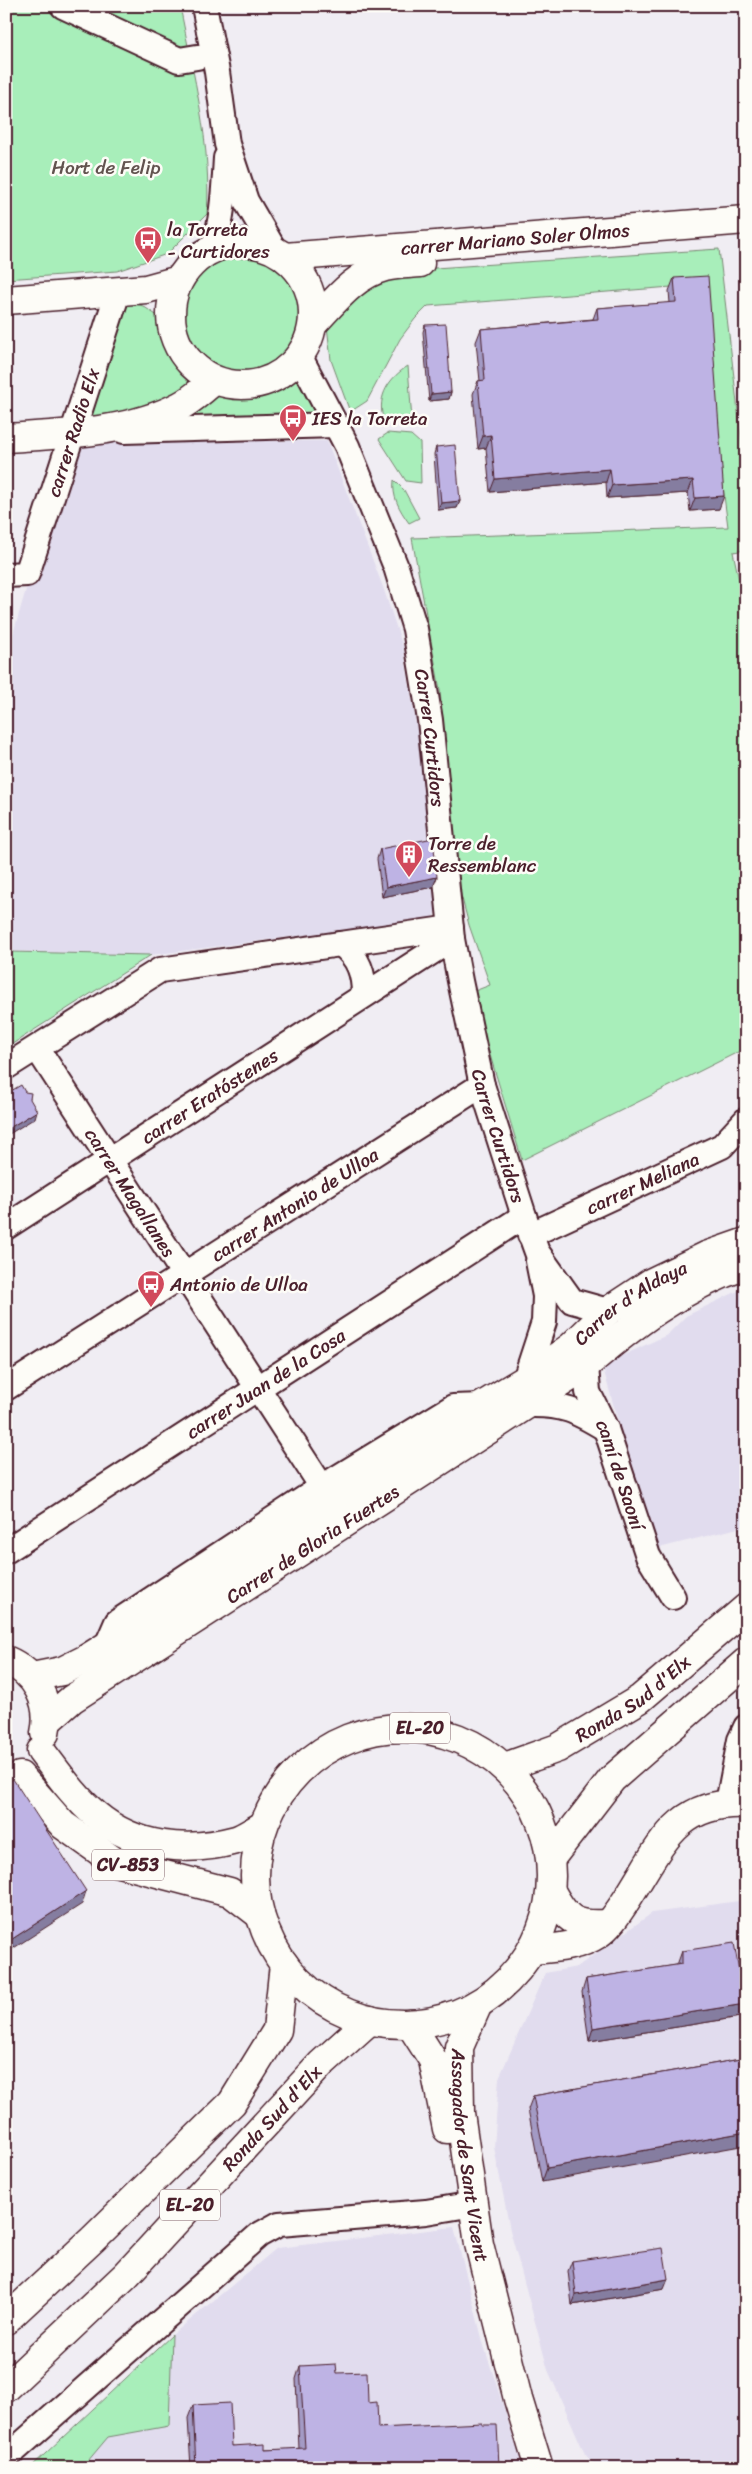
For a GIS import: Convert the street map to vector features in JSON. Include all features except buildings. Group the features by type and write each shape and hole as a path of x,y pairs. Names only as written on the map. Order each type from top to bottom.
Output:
{"main road":[{"name":"carrer Mariano Soler Olmos","path":"280,254 746,220"},
{"name":"carrer Mariano Soler Olmos","path":"313,324 344,290 366,275 385,267 746,239"},
{"path":"243,243 280,254 303,277 313,301 313,324 307,345 300,357 291,367 265,382 223,384 194,368 178,347 170,324 171,300 179,280 191,264 213,249 243,243"},
{"path":"6,300 146,290 179,280"},
{"path":"6,438 72,433 144,421 181,406 214,380"},
{"name":"Carrer d'Aldaya","path":"526,1392 608,1311 652,1282 706,1256 746,1242"},
{"name":"Carrer d'Aldaya","path":"582,1368 640,1320 684,1291 746,1265"},
{"name":"Carrer de Gloria Fuertes","path":"32,1677 62,1671 107,1645 332,1505 482,1406 526,1392 582,1368"},
{"name":"Carrer de Gloria Fuertes","path":"48,1720 72,1699 526,1392"},
{"name":"Ronda Sud d'Elx","path":"505,1767 558,1748 640,1699 746,1608"},
{"path":"6,1660 16,1664 32,1677 43,1697 48,1720 41,1751 13,1779"},
{"path":"551,1858 612,1779 746,1662"},
{"name":"EL-20","path":"417,1727 464,1740 505,1767 536,1808 551,1858 552,1893 547,1914 532,1950 508,1981 478,2004 445,2018 410,2024 370,2020 337,2008 315,1994 284,1964 270,1940 260,1914 254,1870 263,1826 286,1783 323,1750 368,1731 417,1727"},
{"path":"41,1751 77,1797 97,1816 135,1839 163,1846 189,1848 237,1840 263,1826"},
{"name":"CV-853","path":"13,1779 63,1825 115,1862 230,1892 260,1914"},
{"path":"532,1950 579,1944 599,1934 608,1924 671,1830 688,1816 705,1807 737,1804"},
{"path":"552,1893 562,1911 578,1923 608,1924"},
{"name":"EL-20","path":"6,2320 94,2239 232,2103 277,2030 284,1964"},
{"name":"Assagador de Sant Vicent","path":"468,2206 460,2113 459,2047 478,2004"},
{"name":"Ronda Sud d'Elx","path":"6,2388 126,2275 321,2064 370,2020"},
{"name":"Assagador de Sant Vicent","path":"410,2024 433,2060 494,2309 539,2468"}],"street":[{"path":"63,6 179,60 197,57"},
{"path":"204,6 217,72 227,144 246,201 280,254"},
{"path":"213,249 220,230 224,206 227,144"},
{"name":"carrer Radio Elx","path":"17,574 72,433 118,292"},
{"name":"Carrer Curtidors","path":"300,357 337,426 396,567 415,629 430,720 452,934 460,981 482,1085 530,1234 545,1296 544,1317 526,1392"},
{"path":"72,433 337,426"},
{"path":"6,1067 160,970 341,944 452,934"},
{"name":"carrer Eratóstenes","path":"6,1226 413,965 452,934"},
{"path":"341,944 352,953 360,967 364,981 364,995"},
{"path":"413,965 434,969 460,981"},
{"name":"carrer Magallanes","path":"37,1048 322,1487"},
{"name":"carrer Antonio de Ulloa","path":"6,1388 482,1085"},
{"name":"carrer Meliana","path":"530,1234 722,1146 746,1120"},
{"name":"Carrer Curtidors","path":"530,1234 572,1301 608,1311"},
{"name":"carrer Juan de la Cosa","path":"6,1551 258,1390 530,1234"},
{"path":"582,1368 588,1392 606,1429"},
{"name":"camí de Saoní","path":"526,1392 553,1404 577,1411 606,1429 648,1556 673,1597"},
{"name":"Carrer de Gloria Fuertes","path":"107,1645 116,1622 322,1487 453,1408 482,1406"},
{"path":"737,1804 740,1740 746,1727"},
{"path":"6,2458 259,2235 279,2224 468,2206"}],"shaded area":[{"path":"77,441 327,441 383,587 403,647 444,887 433,918 151,955 6,951 6,658 27,586"},
{"path":"746,1287 746,1526 655,1549 602,1365 667,1335 686,1316"},
{"path":"746,1900 746,2468 597,2468 585,2454 548,2370 510,2230 494,2147 499,2078 545,1973 577,1967 652,1913"},
{"path":"454,2227 484,2346 523,2468 30,2468 172,2335 277,2248"}],"green space":[{"name":"Hort de Felip","path":"6,6 180,6 196,84 204,136 208,188 207,214 167,254 117,271 6,279"},
{"path":"719,249 746,480 746,550 733,552 746,613 746,1048 522,1160 472,992 490,985 469,925 455,872 440,690 412,538 728,527 697,285 428,306 415,319 400,339 367,401 350,412 331,360 327,326 355,295 405,270"},
{"path":"250,256 270,263 285,276 295,292 300,310 299,329 292,347 279,361 259,372 233,375 212,367 201,358 193,347 185,322 187,295 192,282 204,266 219,259"},
{"path":"124,301 143,306 162,319 165,338 174,360 192,381 187,390 150,406 104,418 85,418"},
{"path":"408,366 412,421 398,423 383,418 383,395 395,376"},
{"path":"297,379 317,407 309,415 176,416 213,396 251,398 279,391"},
{"path":"388,433 411,435 420,443 421,483 406,481 379,439"},
{"path":"394,480 404,490 419,518 409,523 397,503 394,492"},
{"path":"6,951 11,952 151,955 6,1048"},
{"path":"172,2335 169,2426 108,2437 82,2468 30,2468"}],"place":[{"name":"la Torreta - Curtidores","path":"148,264"},
{"name":"IES la Torreta","path":"293,442"},
{"name":"Torre de Ressemblanc","path":"409,878"},
{"name":"Antonio de Ulloa","path":"151,1308"}]}
